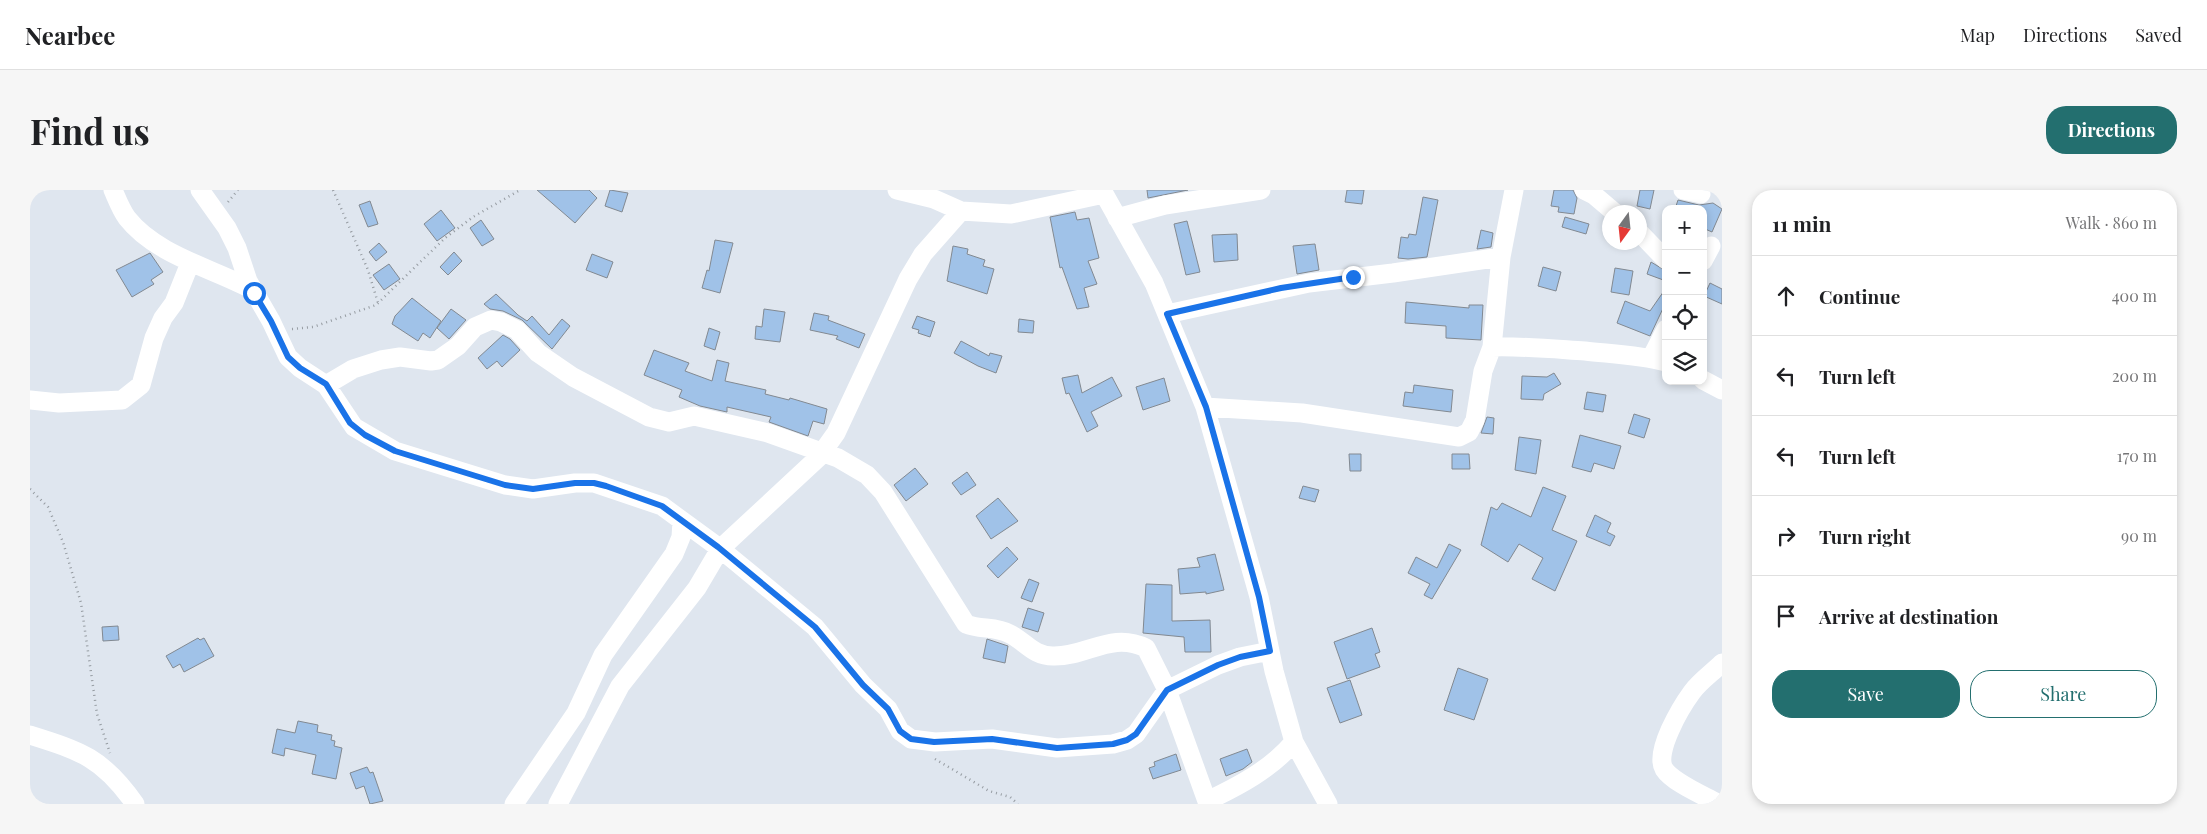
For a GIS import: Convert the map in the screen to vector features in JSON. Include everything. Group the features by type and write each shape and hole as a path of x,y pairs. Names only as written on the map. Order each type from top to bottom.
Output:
{"street":[{"path":"113,190 127,217 133,224 166,249 190,263 217,272 251,288"},
{"path":"200,190 228,228 251,288 275,328 288,357 300,368 326,384 354,427 395,451 513,487 539,488 575,483 606,486 662,506 720,549 815,627 863,685 888,709 900,731 917,741 992,739 1057,748 1113,744 1127,740 1136,734 1167,690 1218,665 1240,657 1270,651"},
{"path":"897,190 934,199 962,211 1011,214 1103,192 1154,283 1206,407 1259,597 1270,651 1294,742 1328,804"},
{"path":"1117,218 1165,205 1261,190"},
{"path":"1206,407 1302,413 1460,437 1469,432 1475,420 1483,371 1492,347 1500,257 1514,190"},
{"path":"1584,190 1594,195 1606,205"},
{"path":"558,804 620,686 697,588 720,549 824,451 845,417 908,279 923,254 962,211"},
{"path":"1647,240 1662,256"},
{"path":"1167,314 1309,283 1500,257"},
{"path":"30,400 59,403 122,400 141,385 154,338 163,318 174,302 190,263"},
{"path":"326,384 352,369 381,360 400,357 431,361 438,360 458,346 475,327 491,320 501,322 517,330 538,353 573,376 649,417 669,422 694,416 756,429 824,451 867,475 883,492 966,624 1010,633 1032,651 1052,656 1069,655 1113,641 1140,645 1149,652 1167,690 1208,803 1245,782 1268,766 1294,742"},
{"path":"1492,347 1522,346 1658,360 1663,340"},
{"path":"1707,382 1722,390"},
{"path":"514,804 576,713 598,662 674,554 681,537 682,521"},
{"path":"1719,804 1673,778 1664,770 1662,756 1670,730 1685,702 1704,679 1722,663"},
{"path":"30,735 69,748 95,760 113,775 135,804"}],"path":[{"path":"333,190 368,270 378,303"},
{"path":"275,328 290,330 313,327 378,303 445,238 473,217 520,190"},
{"path":"30,489 48,507 63,542 81,603 97,714 112,757"},
{"path":"932,757 989,791 1010,797 1018,804"}],"building":[{"path":"537,190 589,190 597,198 575,223"},
{"path":"610,190 628,193 622,212 605,206"},
{"path":"1147,190 1188,190 1148,198"},
{"path":"1347,190 1364,190 1362,204 1345,202"},
{"path":"1554,190 1573,190 1577,198 1574,214 1558,212 1559,207 1551,206"},
{"path":"1640,190 1654,190 1650,209 1647,208 1647,205 1637,205"},
{"path":"1423,197 1438,200 1427,257 1398,258 1401,237 1408,238 1409,234 1416,235"},
{"path":"1678,200 1699,205 1676,205"},
{"path":"370,201 378,224 368,227 359,205"},
{"path":"1713,203 1722,209 1712,232 1707,230 1707,205 1699,205"},
{"path":"441,210 455,228 437,241 424,224"},
{"path":"1075,212 1077,220 1089,218 1099,258 1088,261 1097,284 1084,288 1089,307 1077,309 1062,267 1060,268 1050,217"},
{"path":"1565,217 1589,224 1586,234 1562,227"},
{"path":"481,220 494,239 482,246 470,228"},
{"path":"1187,221 1200,272 1186,275 1174,224"},
{"path":"1481,230 1493,233 1491,247 1477,249"},
{"path":"1237,234 1238,260 1214,262 1212,235"},
{"path":"715,240 733,243 720,293 702,288 707,270 709,271"},
{"path":"379,243 387,252 376,261 369,252"},
{"path":"1315,244 1319,270 1297,274 1293,246"},
{"path":"953,246 968,249 967,254 985,260 983,266 994,269 987,294 947,281"},
{"path":"454,252 462,261 448,275 440,267"},
{"path":"150,253 163,272 151,280 154,284 132,297 116,270"},
{"path":"592,254 613,262 607,278 586,270"},
{"path":"1651,262 1662,269 1662,280 1647,274"},
{"path":"389,264 400,279 384,290 373,275"},
{"path":"1543,267 1561,272 1556,291 1538,286"},
{"path":"1615,268 1633,271 1629,295 1611,292"},
{"path":"1710,283 1722,289 1722,304 1707,297 1707,290"},
{"path":"496,294 527,321 532,316 549,335 562,319 570,326 552,349 522,320 503,311 490,309 484,304"},
{"path":"1662,294 1662,310 1650,336 1617,323 1625,301 1650,311"},
{"path":"412,298 441,321 430,338 423,333 418,341 392,324 395,316"},
{"path":"1406,302 1469,308 1469,305 1483,305 1481,340 1446,338 1446,326 1405,323"},
{"path":"451,309 466,320 449,339 437,328"},
{"path":"764,309 785,312 780,342 755,339 756,326 762,327"},
{"path":"814,313 829,316 828,320 865,334 859,348 836,339 838,336 810,330"},
{"path":"917,316 935,322 930,337 918,333 919,330 912,328"},
{"path":"1019,319 1034,321 1033,333 1018,332"},
{"path":"709,328 720,332 715,350 704,346"},
{"path":"503,335 510,339 520,350 502,367 497,361 487,369 478,358"},
{"path":"961,341 989,356 990,353 1002,356 996,373 954,353"},
{"path":"654,350 689,363 685,371 712,381 717,360 729,363 725,381 766,390 765,394 789,400 790,398 827,409 824,424 813,421 808,436 769,422 771,417 727,407 727,412 700,406 679,397 682,390 644,375"},
{"path":"1554,373 1561,384 1544,394 1543,400 1521,399 1522,376 1547,377"},
{"path":"1078,375 1082,393 1112,377 1122,396 1091,412 1098,426 1087,432 1069,393 1066,394 1062,378"},
{"path":"1164,378 1170,401 1143,410 1136,387"},
{"path":"1414,385 1453,390 1451,412 1403,406 1405,392 1413,393"},
{"path":"1587,392 1606,395 1603,412 1584,409"},
{"path":"1634,414 1650,419 1644,438 1628,433"},
{"path":"1487,417 1494,418 1493,434 1481,433"},
{"path":"1580,435 1621,446 1614,469 1594,463 1591,472 1572,467"},
{"path":"1519,437 1541,440 1536,474 1515,470"},
{"path":"1349,454 1361,454 1361,471 1350,471"},
{"path":"1452,454 1469,454 1470,469 1452,469"},
{"path":"915,468 928,484 906,501 894,485"},
{"path":"967,472 976,485 961,495 952,483"},
{"path":"1303,486 1319,490 1315,502 1299,498"},
{"path":"1543,487 1566,496 1552,530 1577,541 1555,591 1532,579 1543,558 1519,544 1508,562 1481,545 1491,507 1497,510 1502,503 1531,517"},
{"path":"998,498 1018,521 991,539 976,516"},
{"path":"1595,515 1611,523 1607,532 1615,536 1610,546 1586,536"},
{"path":"1449,544 1461,550 1432,599 1424,595 1430,584 1408,573 1416,557 1437,568"},
{"path":"1007,547 1018,559 998,578 987,566"},
{"path":"1215,554 1224,590 1206,594 1206,592 1180,594 1178,569 1200,567 1197,558"},
{"path":"1029,579 1039,583 1032,602 1021,598"},
{"path":"1146,584 1172,585 1172,621 1210,620 1211,652 1185,652 1184,637 1143,633"},
{"path":"1028,608 1044,613 1038,632 1022,627"},
{"path":"118,626 119,640 103,641 102,627"},
{"path":"1372,628 1380,652 1375,654 1380,667 1347,679 1334,642"},
{"path":"198,638 200,640 204,638 214,656 184,672 180,664 173,668 166,656"},
{"path":"987,639 1008,646 1005,663 983,658"},
{"path":"1458,668 1488,679 1474,720 1444,710"},
{"path":"1350,680 1362,715 1340,723 1327,688"},
{"path":"298,721 318,725 317,732 332,735 331,740 335,741 334,746 342,748 336,779 312,774 316,755 285,748 284,756 272,753 277,729 295,733"},
{"path":"1247,749 1252,762 1243,769 1226,776 1220,759"},
{"path":"1176,754 1181,770 1153,779 1149,768 1155,766 1154,762"},
{"path":"367,767 370,773 373,772 383,801 370,804 364,786 356,789 350,773"}],"route":[{"path":"254,293 275,328 288,357 300,368 326,384 350,423 365,435 395,451 505,485 533,489 575,483 594,483 662,506 718,547 815,627 863,685 884,704 900,731 911,739 924,742 992,739 1057,748 1113,744 1127,740 1136,734 1147,722 1167,690 1218,665 1240,657 1270,651 1259,597 1206,407 1167,314 1281,288 1353,277"}]}
